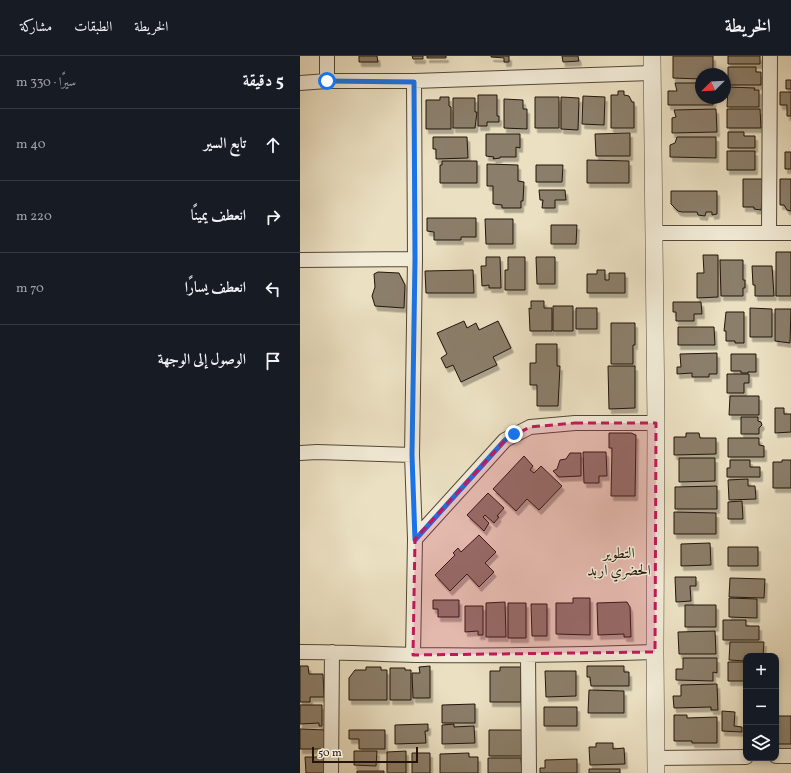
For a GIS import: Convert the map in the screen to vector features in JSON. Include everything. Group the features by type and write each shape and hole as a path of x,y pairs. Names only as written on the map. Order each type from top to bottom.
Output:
{"street":[{"path":"327,81 328,56"},
{"path":"652,56 655,233 656,766 743,757"},
{"path":"769,233 770,56"},
{"path":"300,83 327,81 414,82 652,73"},
{"path":"414,82 415,259 412,455 415,540 414,655"},
{"path":"655,233 791,233"},
{"path":"300,260 415,259"},
{"path":"415,540 505,440 530,427 575,423 656,424"},
{"path":"300,453 317,452 412,455"},
{"path":"300,652 528,656 655,652"},
{"path":"332,652 332,773"},
{"path":"528,656 529,773"},
{"path":"779,756 791,756"}],"highlighted area":[{"path":"575,423 656,423 655,652 413,655 415,539 505,440 530,427"}],"building":[{"path":"359,56 377,56 378,62 359,62"},
{"path":"412,56 423,56 423,59 413,59"},
{"path":"427,56 446,56 446,58 427,58"},
{"path":"491,56 509,56 509,62 504,62 504,58"},
{"path":"562,56 578,56 579,61 563,62"},
{"path":"673,56 713,56 713,68 695,68 695,79 673,78"},
{"path":"728,56 760,56 760,64 728,64"},
{"path":"756,67 756,72 761,72 761,85 731,85 731,68 728,68"},
{"path":"786,80 791,80 791,89 786,89"},
{"path":"675,83 695,83 695,104 713,105 668,105 668,91 677,91"},
{"path":"731,87 755,88 754,90 759,90 759,107 727,107 727,104 731,104"},
{"path":"618,91 624,91 624,95 629,96 632,102 634,102 634,128 611,128 611,95 618,95"},
{"path":"780,92 791,92 791,116 787,116 787,105 780,105"},
{"path":"478,95 497,95 497,116 499,116 499,122 487,122 487,126 478,126"},
{"path":"583,96 605,97 604,125 582,124"},
{"path":"440,97 449,97 449,106 451,107 451,129 426,129 426,100 440,100"},
{"path":"535,97 559,97 559,128 535,128"},
{"path":"561,97 579,98 578,130 561,129"},
{"path":"453,98 475,98 475,112 477,112 475,128 453,128"},
{"path":"504,99 523,100 523,109 527,109 527,129 504,128"},
{"path":"716,109 717,132 672,133 672,118 676,117 674,110"},
{"path":"727,109 760,109 761,128 727,128"},
{"path":"728,132 744,132 744,136 755,136 755,148 728,148"},
{"path":"630,133 630,156 596,156 595,134"},
{"path":"486,134 520,134 520,148 516,147 516,157 500,157 493,159 494,157 486,156"},
{"path":"433,137 467,137 468,158 436,159 436,149 433,149"},
{"path":"677,137 716,137 716,158 670,157 670,145 675,143"},
{"path":"727,151 755,151 755,170 727,170"},
{"path":"785,152 791,152 791,169 785,169"},
{"path":"587,160 629,161 629,183 587,183"},
{"path":"442,161 477,161 477,183 440,183 440,165 442,165"},
{"path":"487,164 518,165 518,181 524,182 521,208 502,208 502,205 493,204 493,186 487,186"},
{"path":"536,165 563,165 562,182 536,182"},
{"path":"743,179 766,179 761,210 754,209 754,207 743,207"},
{"path":"780,179 791,179 791,211 787,210 784,205 780,205"},
{"path":"539,190 565,190 566,200 555,200 555,208 542,208 543,200 540,200"},
{"path":"671,191 717,191 717,214 712,215 712,212 706,212 705,216 698,215 697,212 678,211 671,204"},
{"path":"427,218 476,218 476,237 461,237 461,240 434,240 434,232 427,231"},
{"path":"485,219 513,219 513,244 486,244"},
{"path":"551,225 577,225 576,244 551,244"},
{"path":"776,252 791,252 791,296 776,296"},
{"path":"703,255 718,255 718,297 697,298 697,273 704,273"},
{"path":"486,257 500,257 501,288 489,288 489,285 482,286 481,266 486,266"},
{"path":"508,257 525,257 525,290 505,290 505,270 508,270"},
{"path":"536,257 555,257 555,284 537,284"},
{"path":"720,260 743,260 743,280 745,280 745,288 743,288 743,296 721,296"},
{"path":"752,266 772,266 774,296 755,296"},
{"path":"473,270 474,293 426,293 425,271"},
{"path":"597,270 605,270 605,280 609,280 609,273 625,273 625,293 587,293 587,274 597,274"},
{"path":"378,272 399,273 405,285 404,308 375,306 372,296 375,287 374,274"},
{"path":"531,301 544,301 544,308 552,308 552,331 530,331 529,308 531,309"},
{"path":"673,302 701,302 702,314 694,314 694,321 676,321 676,312 673,312"},
{"path":"553,306 573,306 573,331 553,331"},
{"path":"576,308 597,308 597,329 576,329"},
{"path":"750,308 772,309 772,337 750,337"},
{"path":"775,309 791,309 790,343 775,341"},
{"path":"726,312 744,312 744,343 726,341 726,331 724,331"},
{"path":"464,321 467,328 476,323 479,330 498,321 511,348 493,357 497,365 461,382 453,365 446,368 441,358 447,354 437,333"},
{"path":"611,323 635,323 633,364 611,364"},
{"path":"678,327 714,327 715,345 678,345"},
{"path":"536,344 557,344 557,366 560,366 558,406 537,406 537,385 530,385 530,363 536,363"},
{"path":"717,353 717,374 709,374 709,377 692,377 692,373 677,374 677,367 681,367 680,354"},
{"path":"731,354 756,354 756,372 741,373 741,371 731,371"},
{"path":"608,366 635,366 635,408 609,409"},
{"path":"727,374 749,374 749,383 744,383 744,393 727,393"},
{"path":"730,396 759,396 759,415 729,415"},
{"path":"775,408 784,408 784,414 791,414 791,432 775,433"},
{"path":"741,417 758,417 758,421 761,422 762,425 759,428 759,434 741,434"},
{"path":"609,433 631,433 636,435 635,496 611,496 612,448 609,448"},
{"path":"686,433 699,433 700,438 716,438 716,454 674,455 674,437 686,437"},
{"path":"728,438 759,438 759,445 764,446 764,457 728,457"},
{"path":"583,452 606,452 607,476 599,476 599,483 584,483"},
{"path":"570,453 581,453 581,476 559,477 553,471 557,469 560,460 566,459"},
{"path":"524,456 533,466 530,470 534,473 541,466 562,486 539,510 527,499 516,511 493,489"},
{"path":"679,458 715,458 715,481 679,482"},
{"path":"730,460 750,460 750,467 760,467 760,477 727,477 727,468 730,468"},
{"path":"782,460 791,460 791,488 773,488 773,462 782,462"},
{"path":"748,479 748,486 755,486 756,499 729,500 728,480"},
{"path":"717,486 717,509 675,509 675,487"},
{"path":"488,493 504,508 497,516 499,517 494,523 485,515 483,517 489,523 484,531 467,515"},
{"path":"742,501 743,519 728,519 728,502"},
{"path":"674,512 716,513 716,534 674,534"},
{"path":"479,535 496,552 485,563 494,572 479,587 467,574 450,591 435,575 455,555 453,553 458,548 461,552"},
{"path":"710,543 711,565 681,566 681,544"},
{"path":"728,547 758,547 758,566 728,566"},
{"path":"675,577 696,577 696,586 690,586 691,601 676,602"},
{"path":"730,578 765,579 764,598 729,597"},
{"path":"573,598 590,598 590,635 556,634 556,603 573,603"},
{"path":"729,598 757,599 757,618 729,617"},
{"path":"433,600 459,600 459,617 438,617 438,609 433,609"},
{"path":"505,602 506,637 486,637 486,603"},
{"path":"627,602 630,607 631,637 624,637 624,634 598,635 597,603"},
{"path":"508,603 526,603 526,638 508,638"},
{"path":"531,604 547,604 547,636 532,636"},
{"path":"685,605 716,605 716,627 685,627"},
{"path":"465,606 483,606 483,635 478,635 478,631 465,632"},
{"path":"723,620 746,620 746,626 759,626 759,640 723,640"},
{"path":"715,631 716,654 679,654 678,632"},
{"path":"730,642 764,642 763,653 743,653 743,661 729,660"},
{"path":"683,658 717,658 717,673 713,672 713,681 676,680 676,669 683,669"},
{"path":"728,662 743,662 743,681 728,681"},
{"path":"300,666 308,666 309,674 323,674 324,697 310,697 310,702 300,702"},
{"path":"430,666 430,698 413,698 412,673 420,673 419,667"},
{"path":"587,666 624,666 624,672 629,672 629,686 591,686 590,677 587,677"},
{"path":"366,667 381,667 381,670 387,670 387,700 349,700 349,678 355,670 366,670"},
{"path":"500,667 521,667 521,702 490,702 490,671 500,671"},
{"path":"390,668 405,668 405,670 411,670 411,700 390,700"},
{"path":"545,671 576,671 576,696 546,697"},
{"path":"717,684 718,710 711,710 711,707 674,708 673,696 681,696 681,685"},
{"path":"589,690 624,691 624,713 588,713"},
{"path":"475,704 475,723 442,723 442,705"},
{"path":"300,705 322,705 322,726 319,726 319,723 300,724"},
{"path":"544,707 577,707 577,726 544,726"},
{"path":"722,711 735,712 734,726 742,727 742,732 722,731"},
{"path":"674,715 687,715 687,718 717,717 717,743 674,741"},
{"path":"779,716 791,716 791,744 779,744"},
{"path":"428,724 428,731 425,731 426,743 395,744 395,725"},
{"path":"454,724 454,727 474,726 475,743 442,744 442,725"},
{"path":"300,729 326,730 326,749 300,749"},
{"path":"349,730 385,730 385,749 359,749 359,739 349,739"},
{"path":"489,730 522,730 522,756 489,756"},
{"path":"596,743 613,743 613,749 624,748 625,764 590,765 589,747 596,747"},
{"path":"354,751 377,751 376,766 354,765"},
{"path":"406,751 406,773 387,773 387,752"},
{"path":"412,753 430,753 430,773 412,773"},
{"path":"469,753 469,757 478,757 478,773 440,773 440,754"},
{"path":"305,757 327,757 328,773 306,773"},
{"path":"488,758 521,758 522,773 488,773"},
{"path":"577,759 577,773 540,773 540,768 545,768 545,760"},
{"path":"589,769 620,769 620,773 589,773"},
{"path":"357,771 384,771 384,773 357,773"}],"district":[{"name":"التطوير الحضري اربد","path":"619,562"}],"route":[{"path":"327,81 414,82 415,259 412,455 415,540 505,440 514,434"}]}
